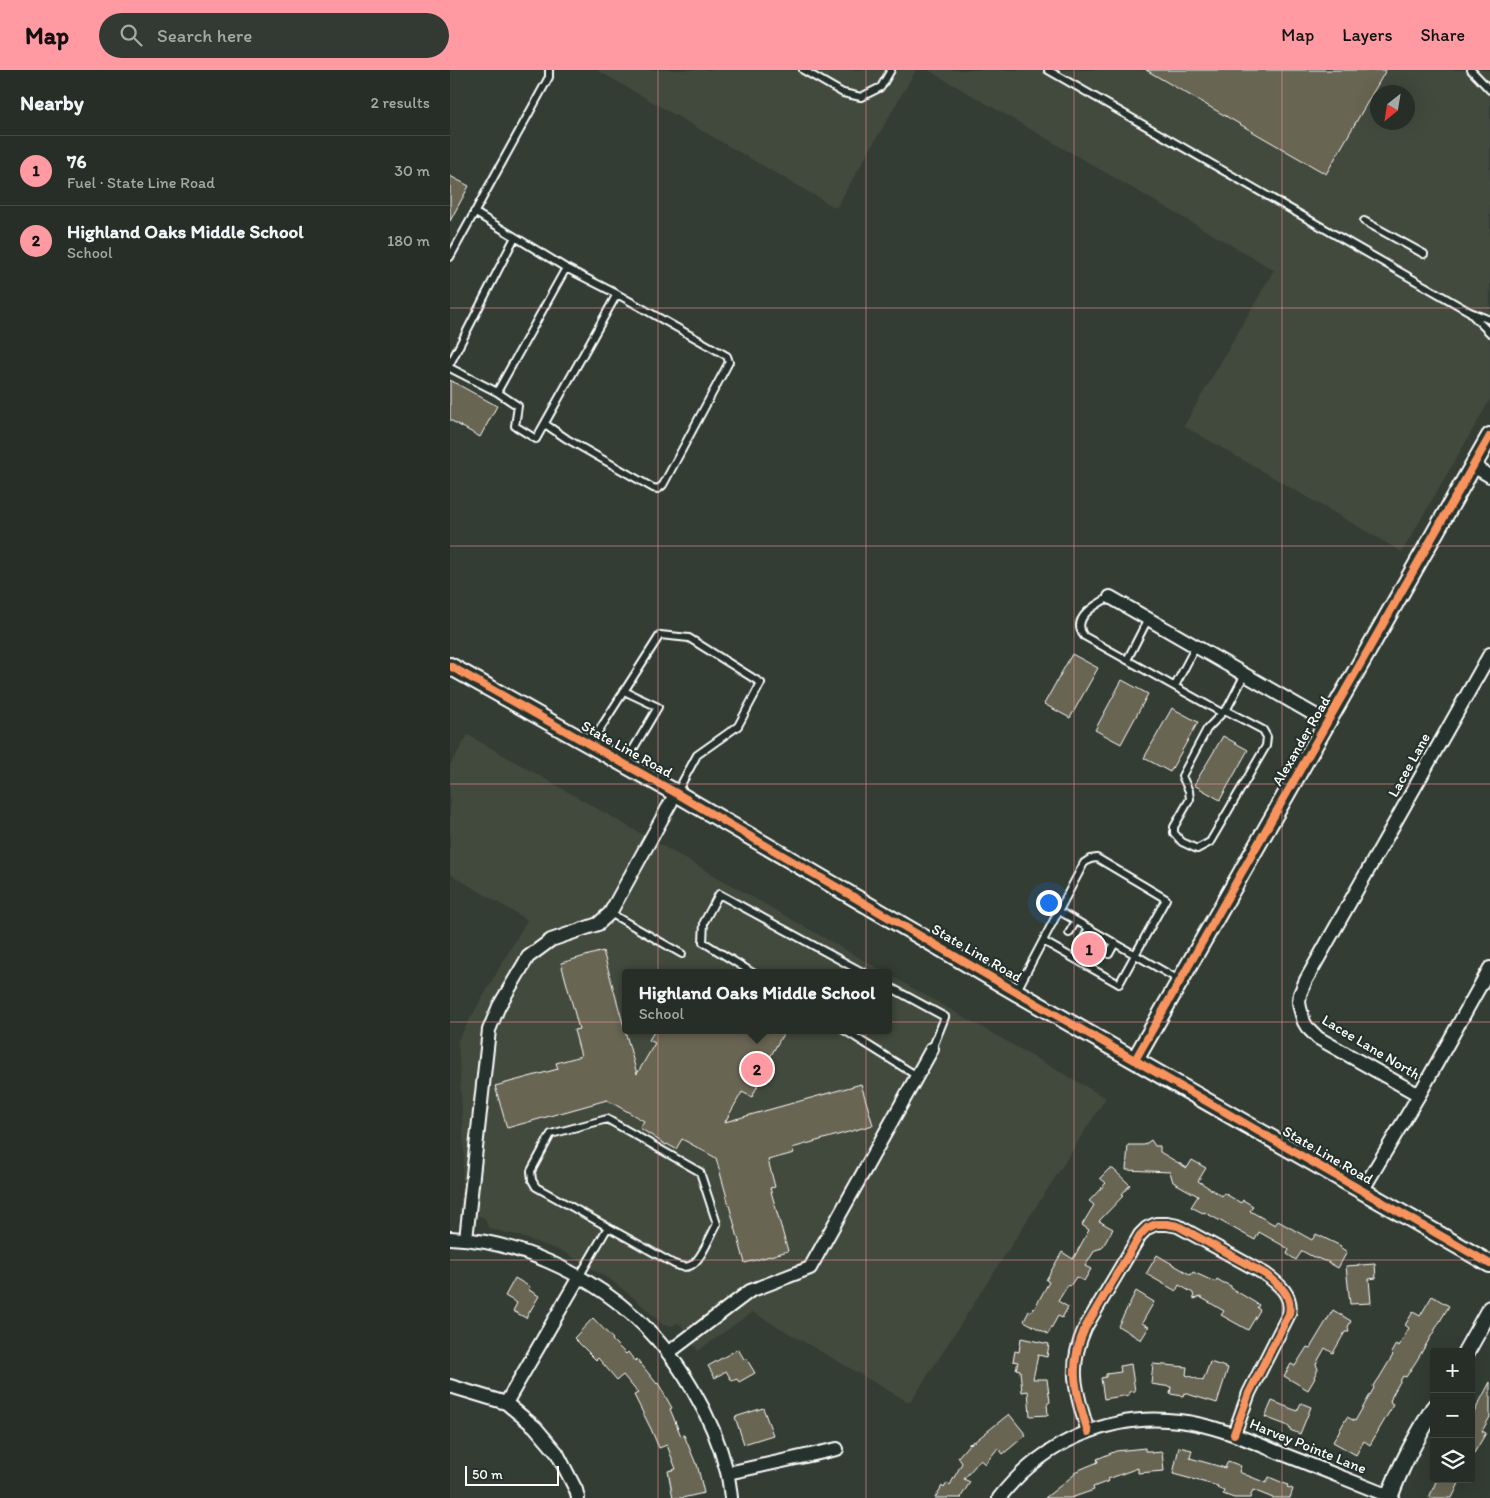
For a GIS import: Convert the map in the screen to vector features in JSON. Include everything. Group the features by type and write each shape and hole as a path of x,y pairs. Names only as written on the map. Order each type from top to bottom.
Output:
{"street":[{"name":"Alexander Road","path":"1135,1060 1490,436"},
{"path":"1473,466 1490,476"},
{"path":"1110,597 1327,722"},
{"name":"Lacee Lane","path":"1356,892 1490,654"},
{"name":"State Line Road","path":"450,666 676,793 1016,992 1490,1264"},
{"path":"466,1239 489,1030 496,1014 528,956 551,940 598,924 610,913 676,793"},
{"name":"Lacee Lane North","path":"1356,892 1300,994 1300,1008 1304,1022 1318,1038 1419,1095"},
{"path":"1362,1191 1419,1095 1490,968"},
{"path":"668,1353 750,1291 810,1268 932,1048"},
{"path":"1088,1432 1075,1384 1075,1356 1079,1342 1085,1328 1140,1235 1147,1228 1156,1224 1167,1224 1178,1226 1265,1274 1284,1289 1290,1302 1289,1314 1249,1393 1234,1434"},
{"path":"450,1238 504,1246 556,1266 602,1291 636,1318 668,1353 700,1404 728,1473 731,1498"},
{"path":"506,1403 579,1277"},
{"path":"1468,1348 1490,1309"},
{"path":"450,1386 506,1403 535,1427 557,1453 576,1490 578,1498"},
{"path":"1389,1497 1410,1450 1430,1415"},
{"name":"Harvey Pointe Lane","path":"999,1498 1015,1480 1063,1442 1088,1432 1132,1421 1156,1420 1179,1420 1234,1434 1389,1497"},
{"path":"728,1473 837,1449"}],"lane":[{"path":"450,257 549,77 549,70"},
{"path":"804,70 843,93 862,97 881,87 891,70"},
{"path":"1048,70 1470,312 1490,320"},
{"path":"1471,70 1490,90"},
{"path":"474,212 566,268 617,294 727,356 729,362 663,485 658,489 653,488 567,439 545,424"},
{"path":"1364,221 1424,254"},
{"path":"515,237 450,366 518,406 515,426 536,439 617,294"},
{"path":"497,392 566,268"},
{"path":"1470,312 1490,333"},
{"path":"1110,597 1089,608 1080,623 1080,629 1084,636 1175,686 1224,711 1262,730 1268,738 1266,746 1210,842 1197,850 1182,842 1174,833 1174,827 1190,799 1189,791 1182,776 1207,729 1224,711 1244,674"},
{"path":"1127,660 1148,619"},
{"path":"590,745 660,635 689,638 761,683 738,726 697,756 676,793"},
{"path":"1175,686 1196,646"},
{"path":"624,690 658,707 625,764"},
{"path":"1016,992 1084,863 1090,859 1097,858 1166,899 1119,984 1101,969 1062,948 1043,941"},
{"path":"747,969 703,942 704,922 719,894 857,969"},
{"path":"1059,911 1180,981"},
{"path":"610,913 682,954"},
{"path":"1070,933 1076,921"},
{"path":"1083,940 1089,928"},
{"path":"1095,948 1101,936"},
{"path":"1109,954 1115,943"},
{"path":"892,988 945,1017 932,1048"},
{"path":"850,1034 917,1076"},
{"path":"607,1119 700,1172 717,1224 697,1262 691,1266 683,1267 608,1228 536,1187 532,1180 531,1171 551,1134 607,1119"},
{"path":"579,1277 608,1228"}],"shaded area":[{"path":"597,70 916,70 836,208"},
{"path":"928,70 1490,70 1490,400 1402,552 1184,426 1274,270"},
{"path":"468,735 879,969 622,969 622,1034 892,1034 892,976 1106,1098 910,1403 752,1312 698,1351 681,1325 677,1323 673,1326 663,1325 612,1281 564,1252 516,1235 494,1230 488,1227 484,1217 459,1213 464,1153 458,1040 527,920 450,874 450,765"}],"building":[{"path":"1146,70 1386,70 1377,85 1370,85 1370,98 1326,174"},
{"path":"450,176 469,186 450,221"},
{"path":"450,380 497,406 480,437 450,420"},
{"path":"1072,654 1098,668 1070,718 1044,704"},
{"path":"1122,680 1148,694 1121,744 1095,730"},
{"path":"1172,708 1198,722 1170,772 1144,758"},
{"path":"1223,736 1248,750 1220,800 1194,785"},
{"path":"603,951 622,1020 622,1034 626,1034 637,1074 655,1043 649,1040 653,1034 783,1034 755,1084 758,1085 752,1097 742,1092 725,1122 861,1084 873,1125 792,1148 794,1153 768,1160 775,1187 770,1188 788,1251 745,1263 716,1158 682,1139 676,1149 666,1145 640,1128 644,1121 607,1100 507,1128 495,1086 558,1069 556,1063 581,1056 574,1030 579,1029 561,963"},
{"path":"1151,1140 1155,1146 1160,1146 1160,1152 1187,1168 1192,1160 1206,1168 1198,1181 1222,1196 1224,1193 1241,1203 1243,1200 1253,1206 1250,1211 1275,1225 1278,1221 1312,1240 1316,1234 1341,1246 1347,1252 1338,1268 1302,1251 1296,1260 1287,1254 1289,1249 1259,1232 1255,1240 1204,1212 1191,1207 1198,1196 1173,1182 1170,1172 1126,1170 1128,1145 1144,1145"},
{"path":"1109,1169 1113,1169 1130,1185 1122,1194 1123,1196 1099,1221 1113,1229 1102,1248 1095,1250 1085,1266 1091,1269 1084,1281 1076,1277 1070,1286 1068,1285 1058,1301 1068,1307 1062,1318 1058,1316 1048,1334 1024,1321 1029,1311 1031,1312 1034,1309 1049,1282 1046,1280 1062,1252 1073,1259 1089,1230 1082,1225 1094,1205 1089,1201 1106,1183 1100,1178"},
{"path":"1157,1255 1191,1275 1193,1272 1215,1282 1217,1279 1259,1305 1257,1308 1260,1310 1248,1330 1221,1315 1224,1311 1200,1297 1194,1299 1193,1293 1179,1285 1176,1291 1146,1274"},
{"path":"1375,1264 1376,1278 1369,1279 1371,1303 1350,1304 1346,1266"},
{"path":"515,1278 530,1287 529,1290 539,1296 526,1318 513,1311 517,1303 505,1296"},
{"path":"1136,1291 1154,1302 1142,1323 1149,1327 1141,1340 1118,1326"},
{"path":"1432,1296 1449,1306 1406,1377 1403,1376 1392,1396 1390,1402 1393,1404 1391,1409 1370,1445 1364,1441 1356,1455 1333,1442 1347,1417 1355,1421 1374,1388 1373,1386 1393,1355 1391,1353 1396,1344 1399,1346 1409,1328 1405,1325 1413,1312 1420,1316"},
{"path":"1333,1310 1351,1321 1348,1327 1349,1332 1345,1332 1333,1353 1325,1348 1316,1364 1318,1369 1308,1390 1284,1376 1291,1364 1295,1366 1307,1347 1310,1348"},
{"path":"593,1318 626,1354 628,1352 635,1361 637,1359 658,1383 672,1408 670,1409 681,1436 684,1435 697,1464 704,1493 673,1498 668,1471 676,1469 667,1445 659,1448 634,1395 638,1393 623,1375 617,1380 598,1358 596,1360 574,1338"},
{"path":"1021,1338 1049,1344 1047,1357 1038,1355 1033,1379 1047,1379 1050,1402 1047,1404 1048,1415 1030,1416 1028,1391 1022,1392 1020,1370 1016,1369 1018,1362 1013,1361 1015,1351 1019,1352"},
{"path":"738,1349 755,1373 739,1382 737,1379 732,1381 726,1371 715,1378 708,1366"},
{"path":"1210,1362 1228,1368 1217,1403 1184,1393 1183,1396 1170,1394 1171,1387 1151,1384 1153,1364 1187,1367 1186,1375 1203,1381"},
{"path":"1131,1364 1135,1391 1129,1392 1129,1395 1104,1399 1101,1378 1106,1377 1106,1374 1121,1372 1120,1366"},
{"path":"1490,1382 1490,1417 1482,1431 1486,1433 1475,1451 1475,1438 1475,1410"},
{"path":"1272,1401 1297,1411 1301,1403 1311,1407 1300,1434 1290,1430 1286,1425 1265,1417"},
{"path":"763,1408 773,1435 744,1444 735,1417"},
{"path":"1009,1414 1026,1435 1003,1454 998,1448 985,1464 980,1460 964,1479 970,1482 962,1498 935,1498 942,1486 944,1488 947,1483 950,1485 962,1463 958,1457 970,1443 974,1442"},
{"path":"1179,1447 1192,1450 1190,1458 1225,1468 1228,1461 1241,1466 1239,1472 1266,1483 1269,1477 1288,1485 1287,1487 1293,1489 1290,1498 1273,1498 1253,1490 1250,1498 1234,1498 1223,1494 1224,1491 1217,1488 1218,1486 1173,1474"},
{"path":"1145,1448 1145,1451 1151,1451 1151,1453 1162,1452 1164,1471 1138,1473 1138,1468 1108,1479 1109,1481 1093,1487 1094,1490 1071,1498 1045,1498 1075,1474 1074,1472 1098,1462 1097,1459 1116,1451"},
{"path":"1435,1483 1459,1483 1452,1498 1429,1498"}],"cycle path":[{"path":"1135,1060 1490,436"},
{"path":"450,666 676,793 1016,992 1490,1264"},
{"path":"1088,1432 1075,1380 1076,1356 1079,1343 1085,1328 1140,1235 1147,1228 1156,1224 1167,1224 1178,1226 1265,1274 1280,1286 1289,1301 1289,1314 1249,1393 1234,1434"}],"place":[{"name":"76","path":"1089,949"},
{"name":"Highland Oaks Middle School","path":"757,1069"}]}
